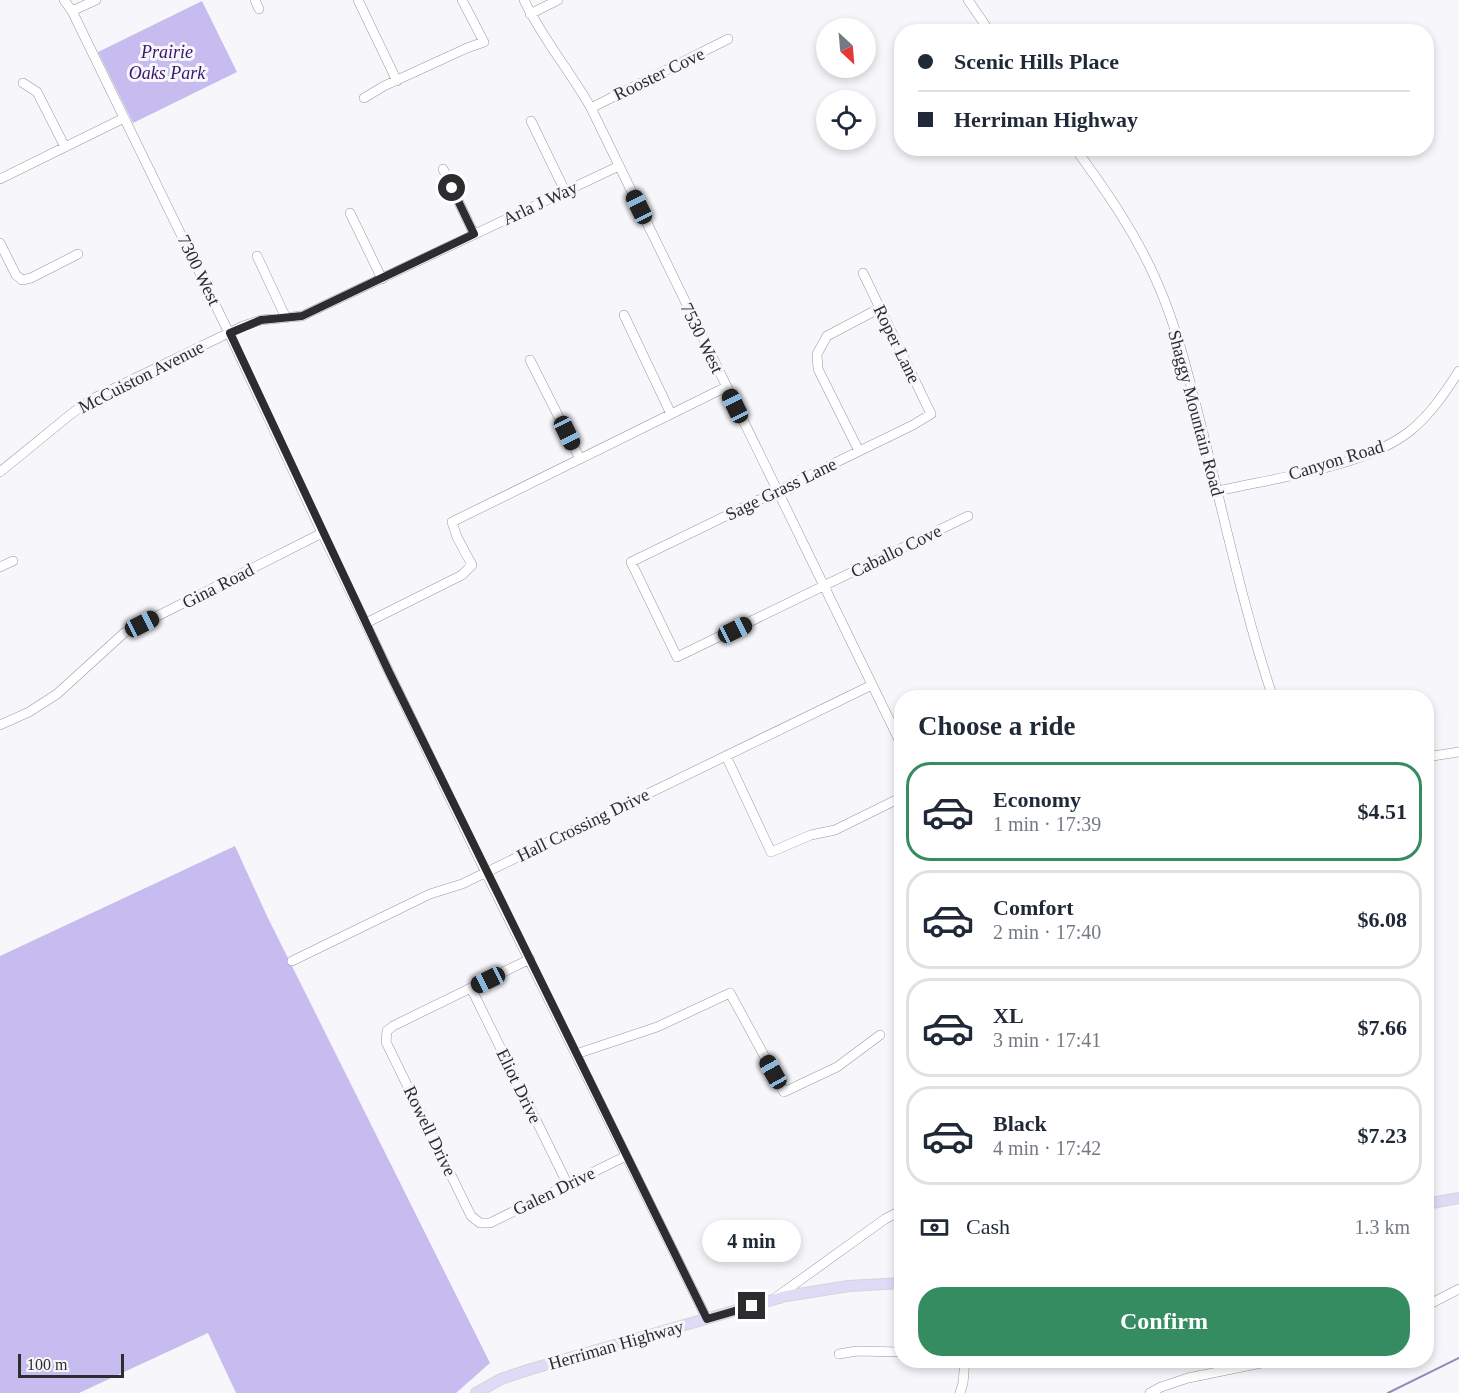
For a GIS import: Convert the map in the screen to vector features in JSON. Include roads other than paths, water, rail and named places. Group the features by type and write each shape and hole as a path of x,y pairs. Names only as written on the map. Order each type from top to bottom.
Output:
{"main road":[{"path":"1434,1203 1459,1198"},
{"name":"Herriman Highway","path":"476,1393 501,1379 531,1369 775,1299 842,1287 894,1284"}],"street":[{"name":"7300 West","path":"64,0 72,11 230,333 322,533 486,873 707,1319"},
{"path":"72,11 96,0"},
{"path":"358,0 397,81"},
{"path":"364,98 484,42 462,0"},
{"name":"7530 West","path":"524,0 538,28 577,83 591,108 894,730"},
{"path":"530,14 558,0"},
{"path":"968,0 984,24"},
{"name":"Rooster Cove","path":"591,108 728,39"},
{"path":"23,83 37,92 64,147"},
{"path":"0,179 124,118"},
{"path":"531,121 565,191"},
{"name":"Shaggy Mountain Road","path":"1081,156 1118,209 1139,245 1170,315 1192,388 1248,616 1271,690"},
{"name":"Arla J Way","path":"230,333 261,320 302,316 619,166"},
{"path":"443,169 474,234"},
{"path":"350,213 382,279"},
{"path":"0,243 16,275 22,280 31,278 78,254"},
{"path":"257,256 286,318"},
{"name":"Roper Lane","path":"863,273 931,414"},
{"path":"859,451 818,369 817,354 827,336 880,308"},
{"path":"624,315 671,414"},
{"name":"McCuiston Avenue","path":"0,472 92,399 230,333"},
{"path":"530,360 579,459"},
{"name":"Canyon Road","path":"1218,490 1323,467 1382,449 1422,421 1443,396 1459,371"},
{"path":"366,623 462,575 472,565 452,522 726,387"},
{"name":"Sage Grass Lane","path":"677,657 631,562 913,425 931,414"},
{"name":"Caballo Cove","path":"677,657 968,516"},
{"name":"Gina Road","path":"0,725 29,712 57,694 124,633 322,533"},
{"path":"0,567 14,561"},
{"name":"Hall Crossing Drive","path":"292,961 430,894 457,886 486,873 872,685"},
{"path":"1434,756 1459,752"},
{"path":"726,756 771,852 811,835 835,830 894,801"},
{"path":"471,988 530,959"},
{"name":"Rowell Drive","path":"471,988 393,1026 386,1035 386,1042 471,1216 480,1223"},
{"name":"Eliot Drive","path":"471,988 567,1185"},
{"path":"576,1054 657,1027 730,993 784,1092 837,1067 880,1035"},
{"name":"Galen Drive","path":"480,1223 490,1222 626,1156"},
{"path":"775,1299 894,1215"},
{"path":"1434,1302 1459,1289"},
{"path":"839,1354 863,1351 894,1352"},
{"path":"960,1393 964,1368"},
{"path":"1150,1393 1188,1378 1238,1368"}],"waterway":[{"path":"1388,1393 1459,1358"}],"park label":[{"name":"Prairie Oaks Park","path":"167,62"}]}
